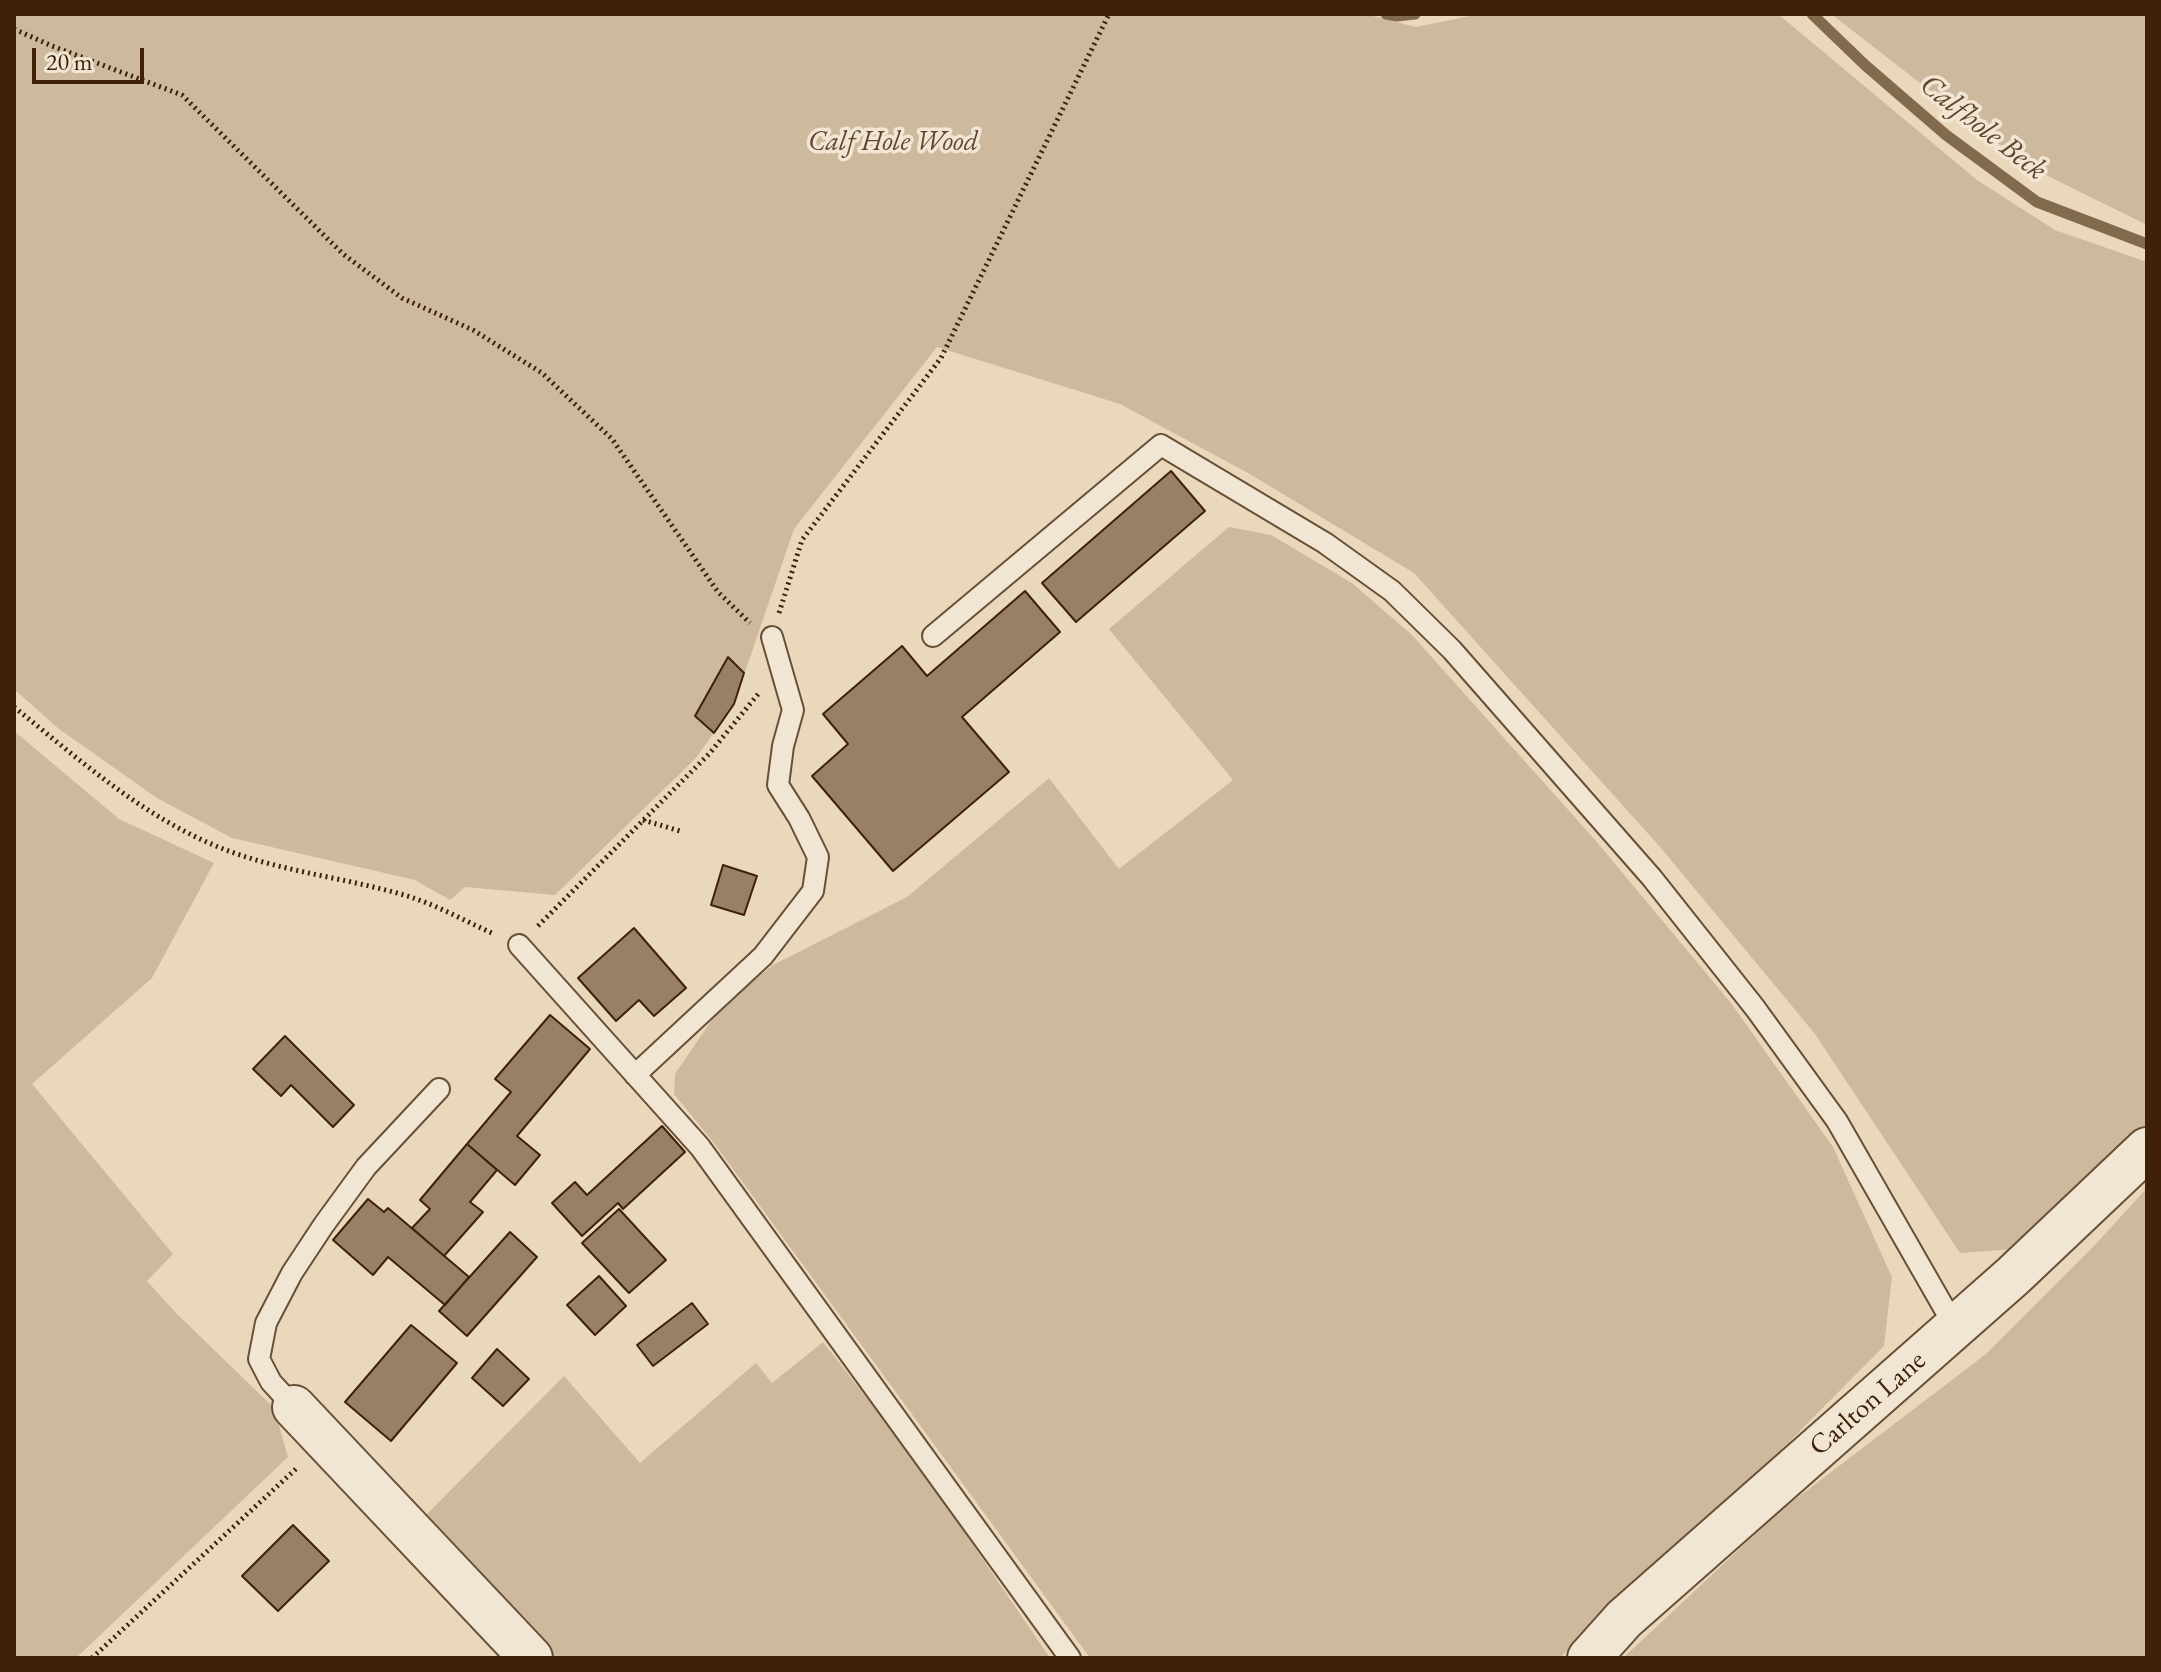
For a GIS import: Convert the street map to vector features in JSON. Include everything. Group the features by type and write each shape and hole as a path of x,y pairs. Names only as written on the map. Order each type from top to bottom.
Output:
{"street":[{"name":"Carlton Lane","path":"1589,1658 1624,1619 1955,1327 2147,1149"},
{"path":"294,1407 531,1658"}],"lane":[{"path":"933,636 1161,445 1325,543 1392,591 1452,650 1652,878 1755,1008 1837,1121 1955,1327"},
{"path":"635,1075 763,956 813,891 818,857 778,785 783,746 793,710 772,637"},
{"path":"519,945 700,1147 1070,1658"},
{"path":"294,1407 271,1382 259,1359 266,1323 292,1273 366,1167 439,1089"}],"path":[{"path":"14,707 103,778 152,812 208,843 276,867 405,896 519,945 723,739 758,696 772,637 802,540 941,358 1109,14"},
{"path":"14,29 182,95 343,254 402,298 473,330 542,373 612,439 718,592 758,630 772,637"},
{"path":"643,820 680,831"},
{"path":"92,1658 325,1442"}],"green space":[{"name":"Calf Hole Wood","path":"14,14 1365,14 1416,27 1480,14 1778,14 1977,180 2055,230 2147,262 2147,1129 2015,1249 1960,1253 1815,1034 1661,848 1414,573 1248,473 1120,404 937,347 794,529 734,704 696,758 555,895 465,887 450,900 415,880 232,838 157,798 59,729 14,689"},
{"path":"1831,14 2147,14 2147,225 2046,175 1999,144"},
{"path":"1229,527 1271,535 1352,583 1412,635 1596,841 1731,1003 1833,1147 1892,1277 1884,1346 1783,1448 1589,1627 1560,1658 1090,1658 714,1143 674,1094 675,1074 720,1008 773,965 907,897 1049,778 1119,869 1233,780 1109,629"},
{"path":"14,731 119,819 214,863 152,978 32,1084 173,1254 147,1281 274,1408 288,1457 76,1658 14,1658"},
{"path":"2147,1188 2147,1658 1623,1658 1780,1511 1986,1354"},
{"path":"823,1342 916,1461 1050,1658 551,1658 423,1518 564,1376 640,1463 756,1363 772,1383"}],"building":[{"path":"1171,471 1205,511 1076,622 1042,583"},
{"path":"1025,591 1060,632 962,717 1009,772 893,871 812,776 848,744 823,714 902,646 927,676"},
{"path":"728,657 744,673 734,704 714,733 695,716"},
{"path":"723,865 757,876 744,915 711,905"},
{"path":"634,928 686,988 654,1016 639,1000 616,1021 578,978"},
{"path":"550,1015 590,1049 517,1136 540,1155 515,1185 467,1144 511,1092 495,1079"},
{"path":"285,1036 354,1105 333,1127 291,1085 281,1096 253,1069"},
{"path":"662,1126 685,1152 623,1209 618,1203 582,1236 552,1203 575,1182 587,1195"},
{"path":"467,1144 497,1170 470,1202 483,1212 444,1256 412,1228 430,1209 420,1200"},
{"path":"368,1199 384,1212 388,1208 469,1277 445,1305 388,1257 373,1275 333,1240"},
{"path":"619,1209 666,1260 629,1293 582,1243"},
{"path":"510,1232 537,1257 467,1336 439,1311"},
{"path":"599,1276 626,1306 595,1335 567,1305"},
{"path":"692,1303 708,1324 653,1366 637,1345"},
{"path":"411,1325 457,1363 391,1441 345,1402"},
{"path":"497,1349 529,1379 503,1406 472,1378"},
{"path":"293,1525 329,1561 278,1611 242,1576"}],"waterway":[{"name":"Calfhole Beck","path":"1386,14 1415,14"},
{"name":"Calfhole Beck","path":"1812,14 1946,135 2037,202 2147,244"}]}
